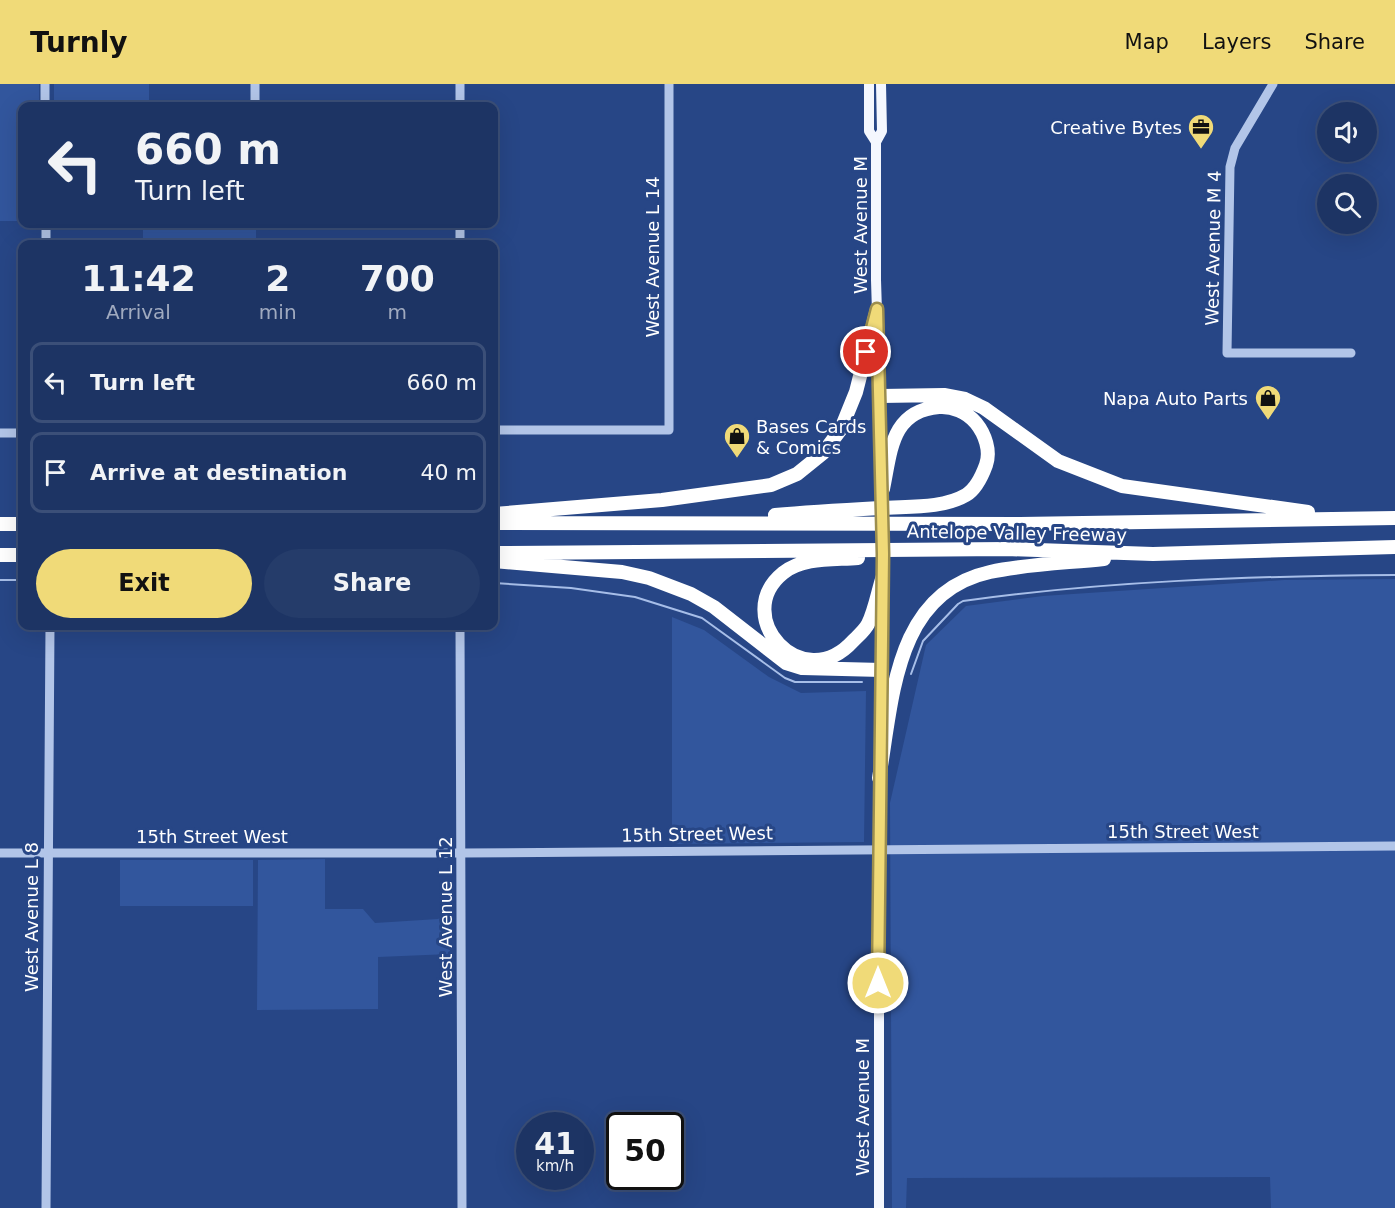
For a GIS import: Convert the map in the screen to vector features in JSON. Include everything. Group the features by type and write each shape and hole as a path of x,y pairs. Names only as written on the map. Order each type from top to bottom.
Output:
{"highway":[{"path":"498,514 674,499 771,485 797,474 823,453 841,429 856,392 877,309"},
{"path":"881,396 944,396 965,399 984,408 1058,461 1122,486 1156,493 1358,518"},
{"path":"663,523 948,502 968,494 983,472 987,450 979,427 964,413 943,407 912,414 901,425 894,438 883,489"},
{"name":"Antelope Valley Freeway","path":"498,523 1020,524 1395,518"},
{"path":"0,524 18,524"},
{"name":"Antelope Valley Freeway","path":"498,553 1007,549 1153,554 1395,547"},
{"path":"883,576 868,625 839,653 828,658 807,660 786,652 772,637 766,619 768,595 783,573 797,565 814,561 1007,549"},
{"path":"879,778 901,659 914,627 938,598 961,583 990,572 1153,554"},
{"path":"0,555 18,555"},
{"path":"498,561 622,572 649,578 691,594 714,607 786,663 802,668 882,670"}],"main road":[{"name":"West Avenue M","path":"868,84 869,131 876,142"},
{"name":"West Avenue M","path":"879,1208 878,850 883,489 877,309 876,142 882,131 881,84"}],"street":[{"path":"45,84 45,102"},
{"path":"255,84 255,102"},
{"path":"460,84 460,102"},
{"name":"West Avenue L 14","path":"498,430 669,430 669,84"},
{"name":"West Avenue M 4","path":"1273,84 1235,148 1230,167 1227,352 1351,352"},
{"path":"0,433 18,433"},
{"name":"West Avenue L 8","path":"46,1208 50,630"},
{"name":"West Avenue L 12","path":"460,630 462,1208"},
{"name":"15th Street West","path":"0,853 462,853 1395,846"}],"shaded area":[{"path":"0,84 39,84 39,102 18,102 18,221 0,221"},
{"path":"54,84 149,84 149,102 54,102"},
{"path":"143,228 256,228 256,240 143,240"},
{"path":"1395,579 1395,1208 1271,1208 1270,1177 907,1178 906,1208 892,1208 890,803 926,645 966,606 1043,596 1284,580"},
{"path":"672,617 704,630 769,677 801,693 866,691 864,842 672,844"},
{"path":"325,859 325,909 363,909 375,923 438,919 449,913 450,954 378,957 378,1009 257,1010 258,860"},
{"path":"120,860 253,860 253,906 120,906"}],"waterway":[{"path":"911,674 923,641 963,601 1125,584 1395,575"},
{"path":"0,580 18,580"},
{"path":"498,583 571,588 635,597 702,618 785,678 795,682 862,682"}],"place":[{"name":"Creative Bytes","path":"1201,150"},
{"name":"Napa Auto Parts","path":"1268,421"},
{"name":"Bases Cards & Comics","path":"737,459"}],"route":[{"path":"866,352 877,309 883,489 878,983"}]}
